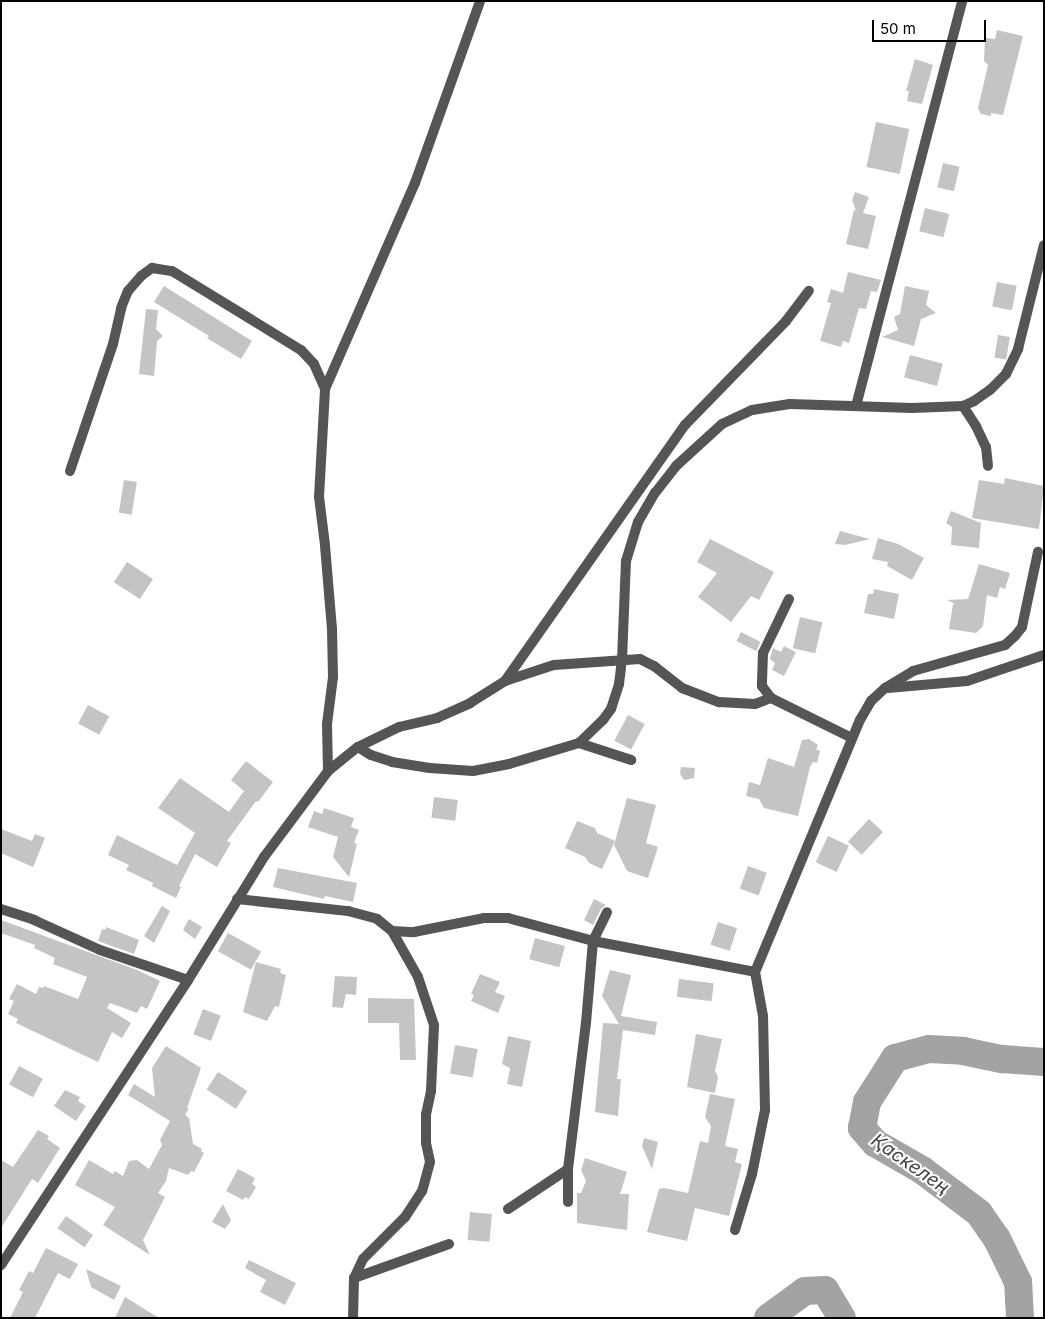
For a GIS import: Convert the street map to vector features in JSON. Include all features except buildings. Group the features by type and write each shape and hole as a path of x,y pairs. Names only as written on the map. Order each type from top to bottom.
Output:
{"street":[{"path":"328,771 327,724 333,677 332,629 326,546 319,497 326,389 415,183 480,1"},
{"path":"856,406 962,1"},
{"path":"358,747 371,755 392,762 430,768 473,771 509,764 579,743 603,720 610,709 618,684 622,660 626,560 638,522 655,493 676,466 722,424 752,410 790,404 912,408 963,406 990,390 1006,374 1018,349 1044,245"},
{"path":"70,472 113,344 121,308 128,291 141,276 152,268 172,271 301,350 314,364 326,389"},
{"path":"504,681 685,425 786,321 809,291"},
{"path":"963,406 976,426 986,447 988,466"},
{"path":"735,1230 752,1174 765,1110 763,1016 755,972 852,738 871,701 885,688 913,671 1005,645 1022,627 1038,552"},
{"path":"789,599 763,653 762,686 771,698 852,738"},
{"path":"885,688 967,681 1044,655"},
{"path":"1,1264 188,980 264,857 328,771 358,747 399,727 437,718 470,703 504,681 554,665 640,659 654,666 682,688 719,702 755,704 771,698"},
{"path":"579,743 631,760"},
{"path":"237,899 348,911 377,919 392,931 418,977 434,1026 431,1091 426,1114 426,1143 430,1162 422,1191 405,1217 363,1259 354,1278 353,1318"},
{"path":"1,909 34,920 100,950 188,980"},
{"path":"568,1202 568,1169 586,1023 592,940 607,912"},
{"path":"392,931 414,932 484,918 508,918 592,940 755,972"},
{"path":"508,1210 568,1169"},
{"path":"354,1278 449,1244"}],"waterway":[{"name":"Қаскелең","path":"1020,1318 1018,1282 997,1239 979,1213 922,1170 875,1143 862,1128 867,1102 895,1058 929,1049 963,1051 1002,1059 1044,1062"},
{"name":"Қаскелең","path":"768,1318 805,1291 825,1290 842,1318"}]}
